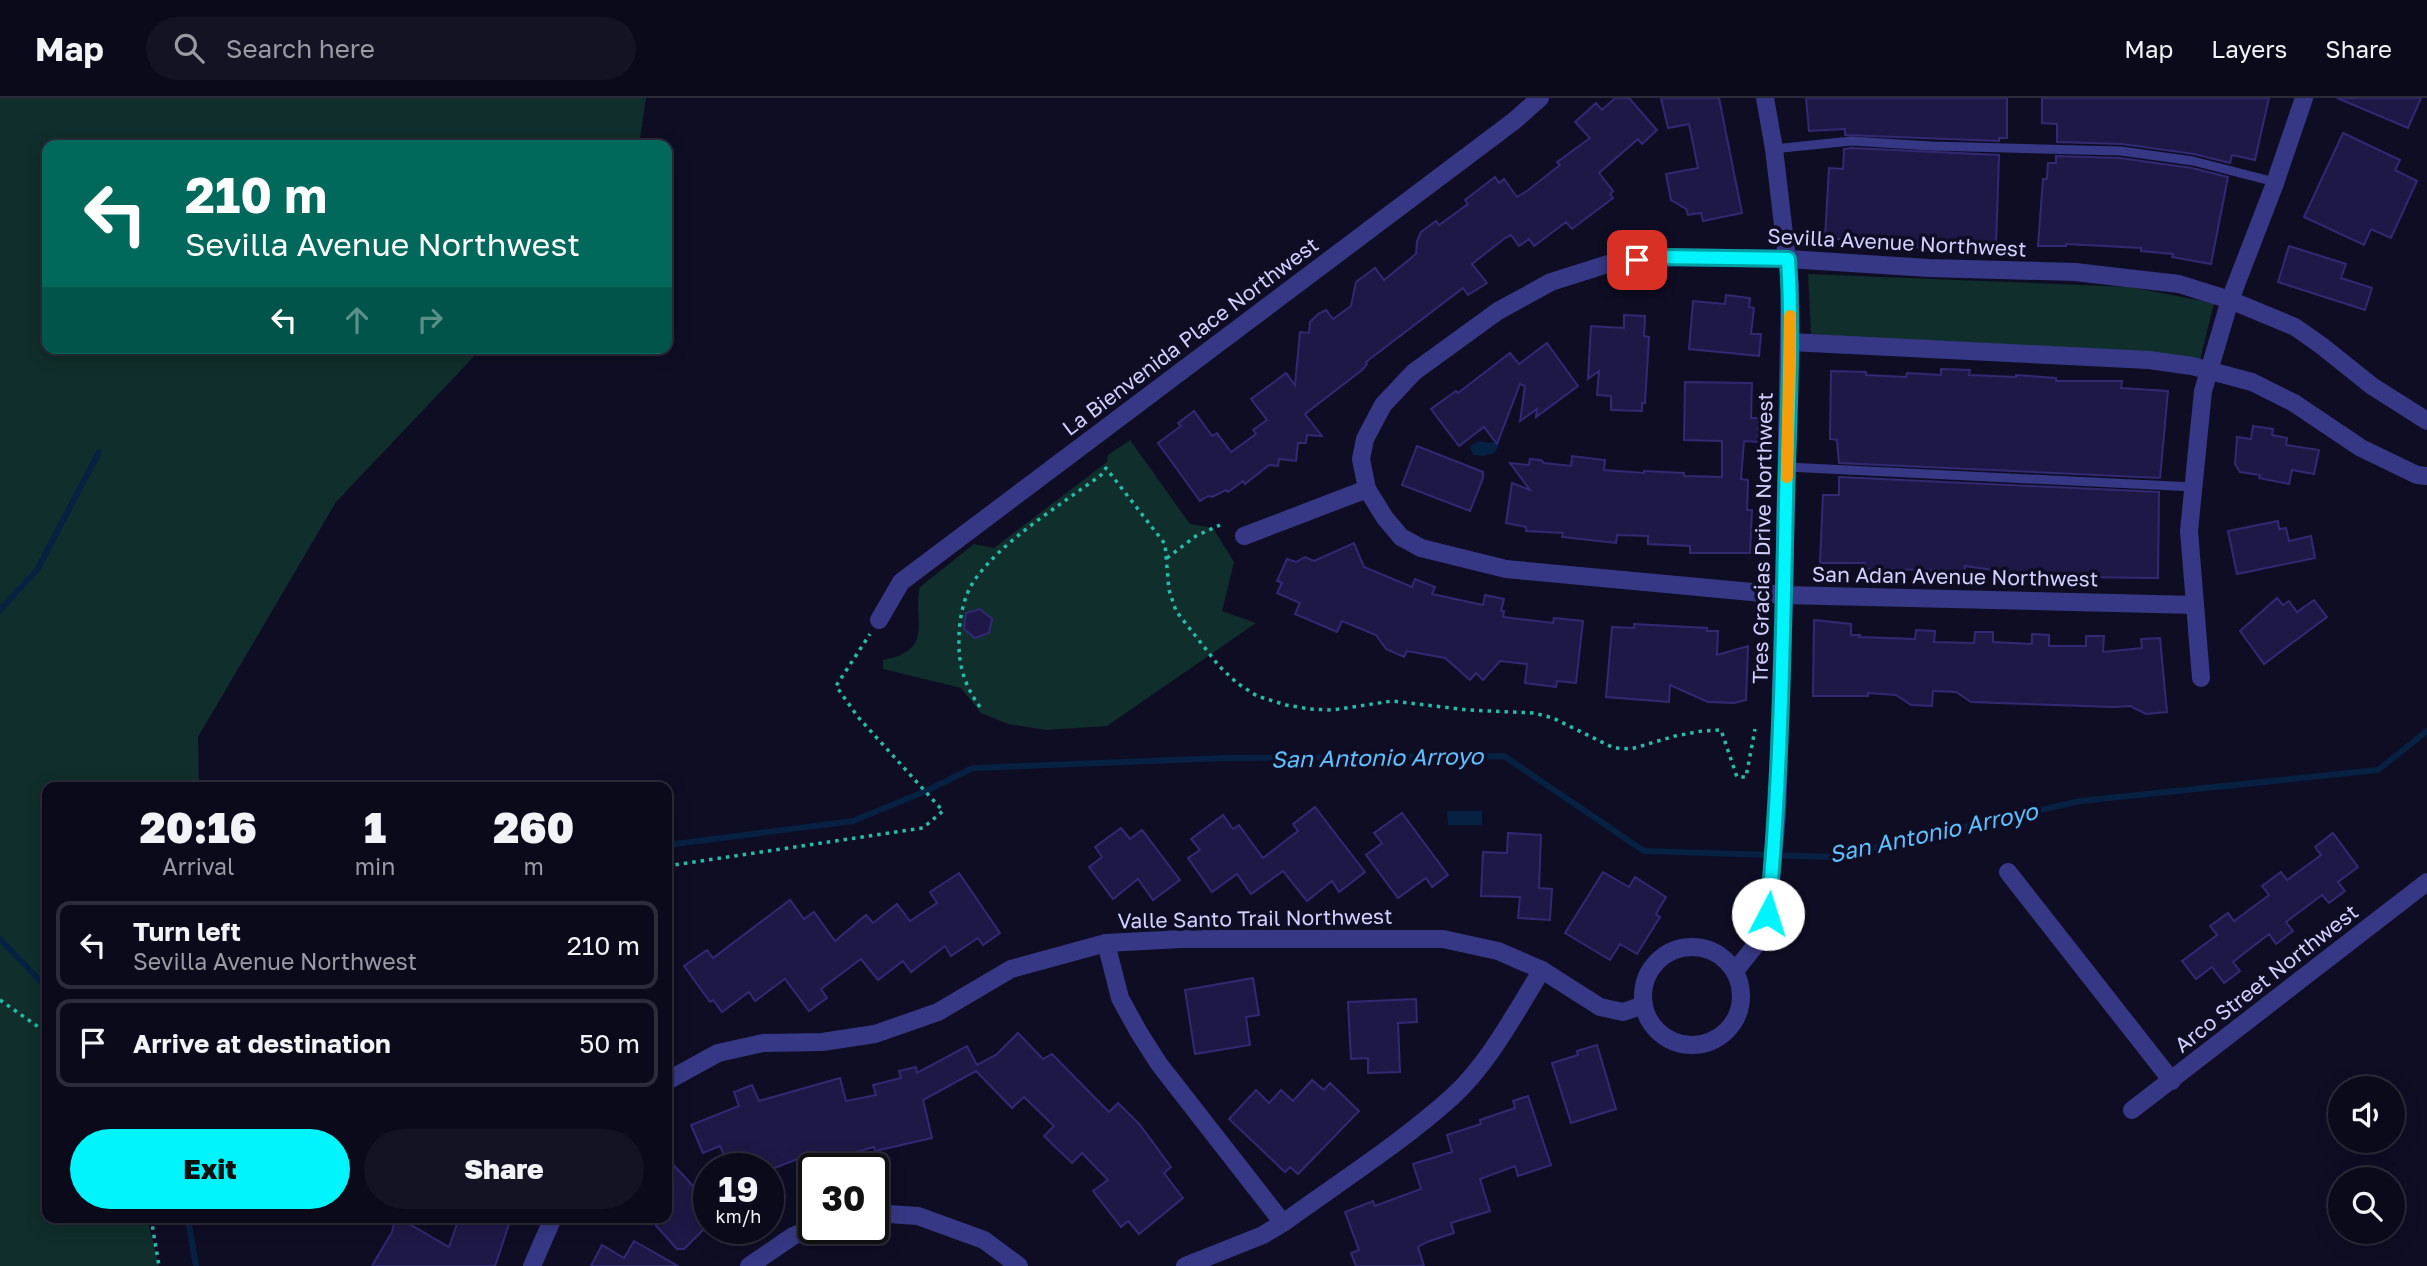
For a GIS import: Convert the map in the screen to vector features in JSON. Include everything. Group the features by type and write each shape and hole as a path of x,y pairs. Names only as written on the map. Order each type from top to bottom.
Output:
{"street":[{"name":"La Bienvenida Place Northwest","path":"879,620 901,582 1514,121 1540,98"},
{"name":"Tres Gracias Drive Northwest","path":"1735,971 1759,941 1768,914 1777,814 1790,342 1788,259 1765,98"},
{"path":"2201,678 2189,531 2203,391 2230,300 2304,98"},
{"name":"Sevilla Avenue Northwest","path":"1367,489 1361,459 1364,439 1383,405 1414,372 1498,311 1551,282 1611,263 1663,257 1788,259 1929,268 2075,272 2179,284 2230,300 2295,327 2322,345 2372,386 2427,421"},
{"path":"1790,342 2149,360 2210,370 2252,382 2294,403 2361,448 2417,475 2427,477"},
{"path":"1244,536 1367,489"},
{"name":"San Adan Avenue Northwest","path":"1367,489 1385,519 1401,537 1421,548 1506,569 1784,594 2195,605"},
{"path":"2008,872 2172,1081"},
{"name":"Arco Street Northwest","path":"2132,1110 2427,882"},
{"name":"Valle Santo Trail Northwest","path":"672,1078 718,1054 763,1043 822,1042 875,1034 937,1012 1011,969 1106,943 1181,939 1443,939 1498,951 1542,970 1600,1007 1623,1012 1644,1005"},
{"path":"1106,943 1120,998 1138,1031 1160,1064 1283,1223"},
{"path":"1694,947 1709,950 1724,958 1735,971 1740,986 1741,1003 1735,1020 1724,1033 1705,1043 1688,1045 1662,1034 1650,1022 1644,1005 1644,988 1649,972 1662,957 1677,950 1694,947"},
{"path":"1185,1266 1263,1235 1283,1223 1453,1096 1487,1057 1542,970"},
{"path":"889,1214 918,1216 984,1240 1019,1266"},
{"path":"531,1266 551,1223"},
{"path":"749,1266 798,1234"}],"lane":[{"path":"1774,149 1852,141 2121,151 2193,161 2275,182"},
{"path":"1787,467 2194,487"}],"path":[{"path":"981,707 970,693 958,659 959,623 973,582 999,552 1101,475 1106,468 1165,544 1169,590 1176,611 1187,629 1237,683 1257,696 1286,705 1332,710 1392,701 1468,710 1534,713 1553,718 1614,748 1631,749 1675,736 1721,730 1737,777 1746,777 1755,729"},
{"path":"1167,558 1196,536 1220,525"},
{"path":"672,865 923,828 943,811 858,717 835,686 879,620"},
{"path":"0,1000 42,1029"},
{"path":"152,1223 159,1266"}],"green space":[{"path":"0,98 646,98 640,140 42,140 42,354 476,354 336,502 198,737 199,782 42,782 42,1223 148,1223 159,1266 0,1266"},
{"path":"1808,274 2130,287 2214,303 2200,360 1811,334"},
{"path":"1130,440 1190,524 1213,528 1234,562 1222,611 1256,623 1107,726 1046,730 1008,724 981,713 961,688 883,669 883,660 910,649 916,641 920,587 974,544 994,548 1107,462 1108,455"}],"water":[{"path":"1479,441 1495,442 1498,447 1494,453 1473,455 1470,446"},
{"path":"1447,811 1482,811 1482,825 1448,825"}],"building":[{"path":"1615,98 1629,98 1657,130 1642,144 1638,139 1599,173 1613,191 1610,194 1613,198 1572,229 1566,222 1534,246 1529,239 1519,246 1511,235 1505,238 1472,264 1487,283 1468,295 1463,288 1366,362 1362,370 1305,414 1322,436 1307,435 1306,443 1298,443 1296,461 1279,459 1278,466 1269,465 1245,484 1243,481 1228,492 1226,490 1200,501 1158,443 1181,426 1178,423 1194,411 1212,436 1217,433 1231,452 1256,434 1253,430 1267,420 1251,399 1286,373 1295,385 1300,332 1309,333 1310,322 1318,314 1326,310 1333,319 1351,306 1356,282 1375,268 1384,280 1416,254 1421,232 1436,221 1439,225 1468,204 1465,200 1495,177 1499,183 1504,179 1517,197 1527,191 1560,165 1557,162 1590,138 1575,122 1596,103 1602,110"},
{"path":"1661,98 1719,98 1742,213 1703,221 1701,213 1688,215 1686,209 1671,200 1666,174 1698,168 1689,124 1668,128"},
{"path":"1806,98 2007,98 2007,138 1999,138 1999,141 1845,135 1845,129 1809,131"},
{"path":"2042,98 2269,98 2255,160 2232,155 2230,163 2194,154 2122,144 2057,142 2057,124 2042,123"},
{"path":"2337,98 2421,98 2408,128"},
{"path":"2343,133 2400,160 2395,170 2417,181 2391,238 2371,229 2364,245 2304,217"},
{"path":"1844,149 1999,155 1996,247 1904,247 1825,238 1829,168 1843,169"},
{"path":"2056,156 2120,158 2192,168 2228,177 2211,264 2172,257 2173,254 2141,251 2141,248 2066,244 2038,246 2043,179 2047,179 2048,163 2056,163"},
{"path":"2289,246 2346,264 2341,278 2372,288 2365,310 2278,282"},
{"path":"1726,295 1750,298 1749,307 1754,308 1751,334 1761,334 1759,356 1689,349 1693,301 1725,304"},
{"path":"1624,315 1645,316 1644,336 1649,337 1645,403 1642,403 1642,411 1611,410 1611,396 1597,395 1599,371 1588,379 1591,326 1624,328"},
{"path":"1547,343 1578,386 1536,417 1537,409 1520,421 1525,386 1520,384 1497,444 1484,427 1459,446 1431,409 1456,391 1458,393 1510,353 1519,364"},
{"path":"1941,369 1970,370 1969,375 2016,375 2056,378 2056,381 2122,381 2121,388 2168,391 2160,478 1839,463 1837,440 1830,439 1831,371 1906,377 1907,373 1941,375"},
{"path":"1685,382 1752,383 1751,418 1758,418 1758,442 1744,441 1741,479 1748,480 1747,510 1752,510 1750,553 1690,553 1690,546 1648,544 1648,536 1617,535 1616,543 1562,537 1563,533 1526,531 1526,527 1506,523 1512,483 1530,490 1510,463 1529,465 1530,459 1571,466 1572,456 1605,460 1604,470 1722,477 1722,441 1684,440"},
{"path":"2253,426 2273,429 2272,435 2287,438 2286,445 2319,450 2314,474 2292,470 2289,484 2240,472 2235,464 2237,437 2251,439"},
{"path":"1417,446 1483,472 1470,511 1402,485"},
{"path":"1839,477 2159,492 2158,578 2073,577 2072,580 2039,576 2038,579 1965,566 1964,574 1938,570 1865,569 1865,563 1820,563 1823,495 1839,495"},
{"path":"2278,521 2279,529 2286,528 2289,541 2311,536 2315,558 2237,574 2228,531"},
{"path":"1354,543 1364,567 1412,587 1415,579 1435,587 1432,594 1483,605 1485,595 1504,599 1501,611 1504,611 1503,617 1553,623 1554,618 1583,621 1576,683 1557,681 1556,687 1525,683 1527,664 1500,661 1483,680 1476,673 1470,680 1445,658 1407,651 1404,657 1386,649 1376,635 1342,621 1337,632 1295,614 1300,603 1277,593 1282,583 1277,581 1287,559 1296,562 1305,557 1314,561"},
{"path":"2277,598 2283,605 2289,601 2297,612 2314,600 2327,617 2264,664 2240,631"},
{"path":"980,609 992,619 989,633 975,638 964,629 966,613"},
{"path":"1814,620 1851,624 1851,635 1860,635 1859,637 1915,639 1916,630 1935,631 1934,642 1974,643 1975,632 1993,632 1993,642 2032,644 2032,634 2049,635 2049,646 2086,646 2086,636 2104,636 2103,652 2142,648 2141,639 2160,638 2167,712 2146,714 2130,706 1971,702 1956,692 1933,691 1932,706 1911,705 1896,695 1868,693 1868,696 1813,696"},
{"path":"1634,624 1718,631 1717,655 1748,646 1746,700 1734,703 1708,702 1670,685 1669,702 1606,697 1612,627 1634,628"},
{"path":"1315,807 1365,872 1339,892 1332,881 1307,901 1283,871 1251,894 1237,874 1212,892 1188,858 1200,850 1191,839 1223,815 1233,829 1239,825 1263,858 1298,831 1293,824"},
{"path":"1402,813 1448,875 1432,887 1426,878 1398,898 1366,855 1382,843 1374,833"},
{"path":"1121,828 1130,839 1142,830 1180,880 1153,900 1138,879 1113,899 1089,867 1102,857 1095,847"},
{"path":"1508,833 1541,835 1539,888 1552,889 1550,920 1518,918 1520,897 1481,896 1483,852 1507,853"},
{"path":"2333,833 2358,867 2338,882 2345,891 2329,903 2322,895 2286,922 2293,931 2276,944 2269,934 2233,962 2240,971 2224,983 2212,967 2196,979 2182,961 2217,935 2210,926 2228,913 2234,921 2269,895 2262,886 2281,872 2287,880 2321,855 2315,847"},
{"path":"1603,872 1629,887 1635,877 1666,897 1656,914 1660,917 1637,954 1620,944 1610,960 1565,933"},
{"path":"959,873 1000,933 983,945 978,938 951,956 945,946 911,972 903,961 878,980 861,959 821,989 827,998 809,1011 785,979 755,1001 749,992 722,1012 713,1000 710,1002 684,966 707,950 713,958 790,900 804,919 814,912 835,941 866,915 873,923 897,904 910,921 937,903 930,892"},
{"path":"1253,978 1259,1015 1246,1017 1250,1045 1195,1054 1185,990"},
{"path":"1416,999 1417,1022 1398,1023 1400,1072 1368,1073 1368,1058 1351,1059 1348,1002"},
{"path":"1018,1033 1043,1059 1052,1054 1109,1112 1118,1103 1140,1125 1171,1167 1164,1173 1183,1198 1139,1234 1128,1221 1121,1227 1093,1191 1108,1180 1082,1153 1072,1163 1044,1136 1054,1126 1024,1097 1012,1108 976,1071 923,1100 932,1138 875,1151 874,1147 853,1153 798,1153 798,1159 784,1164 784,1153 723,1153 720,1146 703,1153 691,1125 739,1106 734,1092 752,1085 759,1101 840,1078 846,1101 876,1095 873,1085 901,1078 899,1071 916,1067 917,1073 967,1046 977,1065 996,1055"},
{"path":"1597,1045 1616,1109 1571,1123 1552,1063 1578,1055 1577,1051"},
{"path":"1312,1080 1324,1090 1330,1083 1359,1111 1298,1174 1290,1167 1285,1172 1229,1119 1256,1090 1269,1103 1281,1090 1293,1101"},
{"path":"1528,1096 1551,1165 1518,1176 1515,1166 1480,1179 1490,1211 1451,1223 1454,1233 1418,1247 1424,1266 1356,1266 1351,1253 1359,1250 1345,1212 1373,1201 1375,1206 1421,1189 1413,1164 1452,1152 1447,1135 1481,1124 1480,1120 1515,1108 1513,1101"},
{"path":"672,1163 693,1186 693,1240 684,1249 677,1249 654,1223 672,1223"},
{"path":"394,1223 408,1223 449,1247 457,1223 509,1223 495,1266 372,1266 392,1232"},
{"path":"634,1241 678,1266 591,1266 602,1245 624,1258"}],"waterway":[{"path":"0,610 37,570 99,452"},
{"name":"San Antonio Arroyo","path":"672,844 853,821 973,768 1226,758 1504,756 1644,851 1832,857 2080,801 2378,770 2427,731"},
{"path":"0,939 42,983"},
{"path":"189,1223 196,1266"}],"slow traffic":[{"path":"1787,477 1790,316"}],"route":[{"path":"1637,260 1663,257 1788,259 1790,342 1784,594 1777,814 1768,914"}]}
